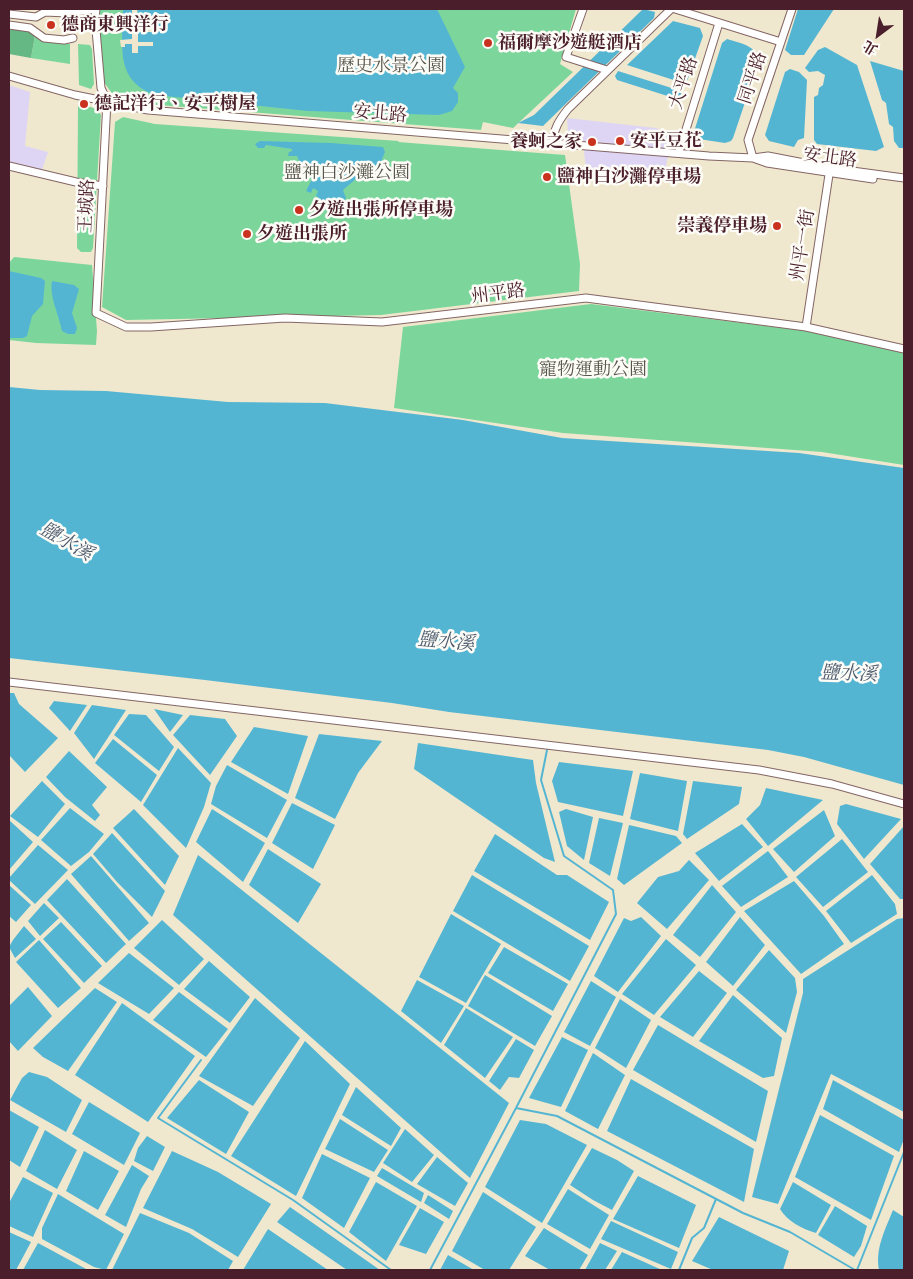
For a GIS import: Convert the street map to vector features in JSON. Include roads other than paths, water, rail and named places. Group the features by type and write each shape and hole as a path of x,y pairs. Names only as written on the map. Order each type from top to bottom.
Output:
{"street":[{"path":"9,14 36,17 45,12 67,14 96,9 100,88 107,101"},
{"path":"582,9 566,57 606,70"},
{"path":"554,144 555,131 561,118 606,70 673,9 781,42"},
{"name":"同平路","path":"753,158 748,140 792,9"},
{"name":"大平路","path":"679,152 719,23"},
{"path":"9,25 30,28 44,38 64,40 73,38"},
{"name":"安北路","path":"9,76 75,95 148,110 554,144 753,158 767,163 904,178"},
{"name":"王城路","path":"96,313 107,101"},
{"path":"9,166 76,182 103,186"},
{"name":"安北路","path":"830,171 904,183"},
{"name":"州平一街","path":"806,327 830,171"},
{"name":"州平路","path":"96,313 126,327 285,318 382,322 586,298 806,327 904,349"},
{"path":"9,682 759,770 832,784 904,804"}],"water":[{"name":"歷史水景公園","path":"123,9 437,9 465,67 453,88 458,93 458,102 452,111 439,115 308,111 155,95 142,88 127,71 122,48"},
{"path":"643,9 655,12 654,18 543,126 518,123 534,115"},
{"path":"798,9 834,9 804,55 791,55 785,50"},
{"path":"673,21 700,28 703,36 686,84 627,65"},
{"path":"727,39 751,48 755,51 759,61 733,138 725,143 692,138 722,43"},
{"path":"825,47 857,65 884,147 876,151 817,144 814,140 814,97 818,95 819,88 823,85 825,75 818,71 809,72 805,68 818,50"},
{"path":"870,61 904,71 904,148 899,148 894,141 893,127 889,124 886,103 882,100"},
{"path":"790,69 799,72 807,80 804,138 798,140 794,147 769,141 765,135 785,72"},
{"path":"618,71 681,91 681,96 677,99 617,80 615,76"},
{"path":"260,141 383,147 385,152 374,179 357,178 343,190 346,198 341,205 344,213 340,215 322,209 316,196 318,191 313,188 311,193 306,191 313,174 301,166 297,156 288,156 292,149 266,145 264,148 258,148 255,144"},
{"path":"9,271 41,278 45,281 43,304 32,316 27,336 23,338 9,338"},
{"path":"52,281 74,285 79,289 72,313 77,328 75,334 68,334 62,331 53,299"},
{"name":"鹽水溪","path":"9,387 40,390 106,391 228,402 325,403 463,420 562,438 799,453 904,468 904,785 804,757 768,750 449,712 392,703 205,680 9,658"},
{"path":"9,693 14,693 19,704 58,738 25,772 9,755"},
{"path":"54,701 87,705 70,731 49,708"},
{"path":"92,705 126,710 94,759 74,733"},
{"path":"154,709 183,715 170,732"},
{"path":"129,714 146,715 174,747 159,771 114,735"},
{"path":"190,715 225,719 237,736 210,775 173,735"},
{"path":"254,727 308,736 288,794 231,762"},
{"path":"319,734 382,741 358,773 335,819 295,798"},
{"path":"113,739 157,775 141,802 95,763"},
{"path":"418,743 533,760 536,783 555,862 544,858 414,769"},
{"path":"178,748 211,783 204,807 186,848 143,805"},
{"path":"69,751 107,787 92,805 100,815 95,821 65,797 46,777"},
{"path":"559,762 633,771 623,816 558,802 552,781"},
{"path":"227,765 287,800 267,838 211,804 216,786"},
{"path":"640,773 687,781 678,831 630,819"},
{"path":"42,781 65,804 38,837 10,816"},
{"path":"693,781 742,787 739,804 687,839 683,834"},
{"path":"766,788 823,800 768,846 746,819 760,805"},
{"path":"292,803 335,825 313,869 272,843"},
{"path":"846,804 901,819 864,859 837,824 840,806"},
{"path":"70,808 104,834 89,852 71,866 41,840"},
{"path":"134,809 179,856 165,885 113,828"},
{"path":"212,809 265,843 243,882 196,842"},
{"path":"566,809 593,817 584,860 567,846 559,812"},
{"path":"824,810 835,836 794,872 773,849"},
{"path":"599,818 623,823 610,876 589,863"},
{"path":"9,820 33,842 9,870"},
{"path":"742,824 763,847 719,881 695,853"},
{"path":"629,825 676,836 682,843 624,885 617,879"},
{"path":"904,826 904,899 900,899 870,864"},
{"path":"112,833 165,891 152,917 117,882 93,854"},
{"path":"495,834 557,875 567,875 609,902 590,940 474,871"},
{"path":"842,839 868,872 823,907 796,877"},
{"path":"38,845 68,870 35,904 9,878"},
{"path":"268,849 321,884 298,923 249,885"},
{"path":"768,851 788,877 741,907 722,886"},
{"path":"198,855 509,1103 470,1178 173,915"},
{"path":"91,856 149,923 129,941 71,874"},
{"path":"689,860 709,880 667,929 637,903 658,877 679,871"},
{"path":"472,875 589,946 570,981 453,911"},
{"path":"872,875 895,904 897,914 851,943 826,911"},
{"path":"67,879 126,944 106,963 47,900"},
{"path":"794,881 824,916 844,944 801,974 744,911"},
{"path":"9,885 31,905 16,922 9,916"},
{"path":"712,885 736,912 700,957 673,935"},
{"path":"44,903 59,918 40,936 28,921"},
{"path":"451,914 501,944 466,1003 419,977"},
{"path":"641,917 661,936 618,992 594,976 624,918 631,921"},
{"path":"740,917 765,945 733,986 706,962"},
{"path":"904,918 904,1112 831,1074 778,1204 752,1197 803,993 803,979 897,919"},
{"path":"162,920 204,959 179,985 134,948"},
{"path":"61,922 102,966 84,983 43,939"},
{"path":"24,926 36,939 15,958 9,947"},
{"path":"666,939 696,965 654,1015 622,994"},
{"path":"39,940 81,988 58,1008 16,962"},
{"path":"504,947 568,984 553,1011 488,973"},
{"path":"769,950 795,978 797,992 786,1033 736,990"},
{"path":"129,953 174,988 149,1014 98,983"},
{"path":"209,961 250,997 230,1023 184,989"},
{"path":"699,971 727,993 693,1037 660,1017"},
{"path":"485,975 552,1016 535,1046 468,1006"},
{"path":"417,980 464,1006 441,1043 401,1011"},
{"path":"591,981 616,997 590,1046 564,1032"},
{"path":"28,987 52,1016 18,1051 9,1041 9,1006"},
{"path":"95,988 117,1002 68,1071 43,1057 33,1048"},
{"path":"179,992 228,1029 206,1057 153,1020"},
{"path":"733,995 782,1038 774,1076 763,1078 699,1041"},
{"path":"255,998 300,1038 253,1106 199,1076"},
{"path":"620,999 651,1020 626,1068 595,1048"},
{"path":"122,1003 195,1056 148,1122 75,1075"},
{"path":"466,1008 513,1037 485,1078 444,1045"},
{"path":"658,1025 768,1091 756,1142 633,1070"},
{"path":"562,1037 588,1050 561,1107 529,1098"},
{"path":"516,1039 534,1050 519,1078 509,1077 500,1090 489,1081"},
{"path":"305,1041 350,1084 296,1196 231,1156"},
{"path":"593,1053 625,1075 598,1129 565,1111"},
{"path":"29,1072 47,1077 82,1100 66,1132 10,1100 22,1078"},
{"path":"631,1079 754,1149 744,1202 607,1131"},
{"path":"199,1080 249,1112 226,1154 167,1118"},
{"path":"833,1080 904,1120 904,1139 899,1152 823,1109"},
{"path":"356,1087 401,1128 391,1146 342,1115"},
{"path":"89,1102 140,1133 124,1165 72,1134"},
{"path":"9,1110 39,1127 20,1167 9,1160"},
{"path":"820,1115 894,1156 871,1220 795,1177"},
{"path":"340,1119 388,1150 374,1172 325,1149"},
{"path":"520,1120 546,1124 587,1145 542,1223 485,1187"},
{"path":"405,1129 434,1155 412,1182 383,1163"},
{"path":"45,1130 77,1150 57,1189 26,1171"},
{"path":"147,1136 165,1147 153,1171 134,1161 138,1148"},
{"path":"592,1148 634,1171 612,1210 570,1185"},
{"path":"84,1151 119,1171 98,1210 66,1191"},
{"path":"172,1151 218,1172 271,1204 238,1257 192,1229 143,1208"},
{"path":"322,1154 370,1178 344,1228 302,1198"},
{"path":"437,1157 468,1183 455,1206 417,1184"},
{"path":"132,1165 149,1176 141,1189 126,1227 105,1215"},
{"path":"382,1168 424,1193 421,1202 377,1176"},
{"path":"638,1176 696,1205 679,1248 613,1219"},
{"path":"23,1177 53,1193 33,1237 9,1226 9,1203"},
{"path":"376,1182 417,1206 386,1261 349,1232"},
{"path":"793,1182 831,1205 816,1233 795,1224 780,1209"},
{"path":"568,1189 609,1215 590,1249 547,1224"},
{"path":"483,1192 536,1227 509,1270 485,1270 452,1251"},
{"path":"58,1194 124,1234 106,1270 94,1267 42,1239 42,1228"},
{"path":"428,1195 453,1211 449,1219 424,1203"},
{"path":"835,1206 867,1226 861,1246 854,1257 818,1235"},
{"path":"290,1207 380,1270 347,1270 277,1222"},
{"path":"420,1208 444,1222 426,1254 399,1245"},
{"path":"893,1210 904,1217 904,1270 879,1270 878,1255 884,1232"},
{"path":"140,1213 189,1233 233,1261 228,1270 112,1270"},
{"path":"719,1217 789,1251 783,1270 713,1270 692,1261"},
{"path":"611,1221 678,1252 671,1269 601,1239"},
{"path":"544,1228 588,1255 579,1270 550,1270 525,1256"},
{"path":"268,1229 328,1270 243,1270"},
{"path":"9,1232 31,1242 16,1270 9,1270"},
{"path":"38,1243 88,1270 23,1270"},
{"path":"600,1243 617,1251 605,1270 585,1270"},
{"path":"622,1252 662,1270 611,1270"},
{"path":"448,1255 474,1270 440,1270"}],"waterway":[{"path":"516,1108 616,914 613,890 564,856 541,780 547,750"},
{"path":"201,1060 158,1118 293,1200 391,1270"},
{"path":"430,1270 516,1108 557,1116 743,1213 790,1232 855,1270"},
{"path":"857,1270 904,1152"},
{"path":"679,1270 692,1238 704,1228 716,1199"}],"place":[{"name":"德商東興洋行","path":"51,25"},
{"name":"福爾摩沙遊艇酒店","path":"488,43"},
{"name":"德記洋行、安平樹屋","path":"84,104"},
{"name":"安平豆花","path":"620,141"},
{"name":"養蚵之家","path":"592,142"},
{"name":"鹽神白沙灘停車場","path":"547,177"},
{"name":"夕遊出張所停車場","path":"299,210"},
{"name":"崇義停車場","path":"777,226"},
{"name":"夕遊出張所","path":"247,234"}],"park label":[{"name":"鹽神白沙灘公園","path":"347,173"},
{"name":"寵物運動公園","path":"593,370"}]}
